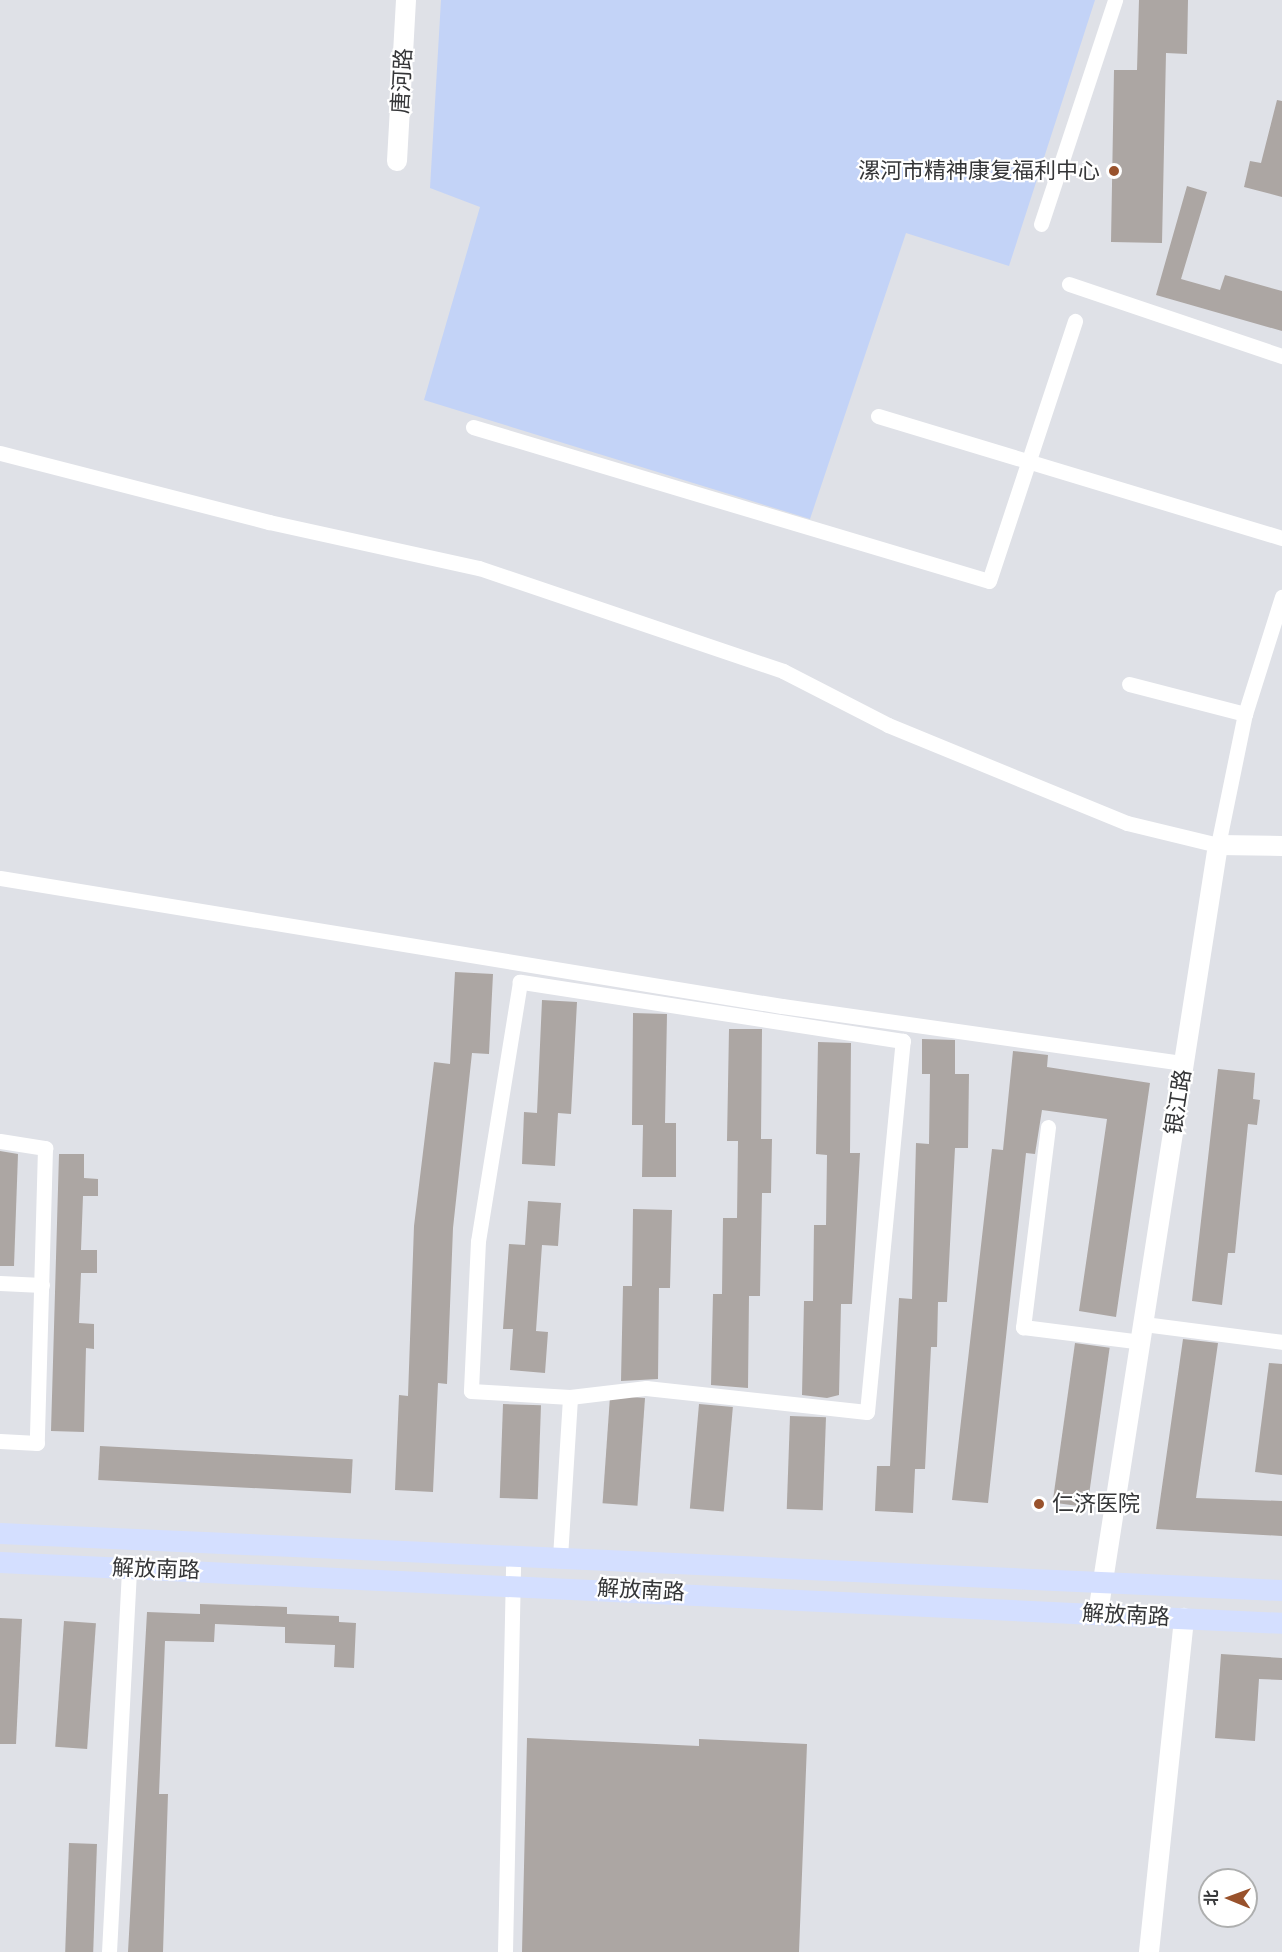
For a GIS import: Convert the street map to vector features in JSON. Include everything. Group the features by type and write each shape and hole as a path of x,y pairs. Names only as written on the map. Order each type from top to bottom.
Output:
{"main road":[{"name":"解放南路","path":"0,1533 1282,1590"},
{"name":"解放南路","path":"0,1562 513,1584 1282,1623"}],"street":[{"name":"唐河路","path":"397,161 406,0"},
{"path":"1041,224 1115,0"},
{"path":"1069,284 1282,356"},
{"path":"473,427 989,581 1075,321"},
{"path":"878,417 1282,538"},
{"path":"0,453 269,522 479,568 783,671 888,725 1127,823 1218,844 1282,846"},
{"name":"银江路","path":"1098,1613 1218,844 1245,714 1282,597"},
{"path":"1128,684 1245,714"},
{"path":"0,878 782,1006 1185,1062"},
{"path":"520,982 903,1041 867,1412 646,1388 570,1397 471,1391 478,1241 520,982"},
{"path":"1048,1127 1023,1328 1282,1342"},
{"path":"0,1141 45,1148 37,1443 0,1441"},
{"path":"0,1283 42,1285"},
{"path":"560,1557 570,1397"},
{"path":"505,1952 513,1555"},
{"path":"109,1952 129,1568"},
{"path":"1149,1952 1184,1618"}],"shaded area":[{"path":"441,0 1095,0 1009,266 906,233 810,519 424,400 480,207 430,188"}],"building":[{"path":"1139,0 1188,0 1187,54 1166,53 1162,243 1111,242 1114,70 1137,70"},
{"path":"1277,100 1282,101 1282,197 1244,187 1250,161 1261,163"},
{"path":"1187,186 1207,192 1181,279 1220,290 1225,275 1282,291 1282,331 1156,295"},
{"path":"455,972 493,974 489,1054 472,1053 453,1228 447,1384 438,1383 433,1492 395,1490 399,1395 408,1396 414,1226 434,1062 450,1064"},
{"path":"542,1000 577,1002 571,1114 558,1113 555,1166 522,1164 524,1112 537,1113"},
{"path":"633,1013 667,1014 665,1123 676,1123 676,1177 642,1177 643,1125 632,1125"},
{"path":"729,1029 762,1029 761,1139 772,1139 771,1193 762,1193 760,1296 749,1296 748,1388 711,1385 713,1294 722,1294 723,1218 737,1218 738,1141 727,1141"},
{"path":"922,1039 955,1040 955,1074 969,1074 968,1148 955,1148 947,1302 938,1302 937,1347 931,1347 925,1469 915,1469 913,1513 875,1511 877,1466 890,1466 899,1298 912,1299 916,1143 929,1144 930,1074 922,1074"},
{"path":"818,1042 851,1043 850,1153 860,1153 852,1304 841,1304 839,1395 827,1398 802,1395 804,1301 813,1301 814,1225 826,1225 827,1155 816,1154"},
{"path":"1013,1051 1048,1055 1047,1067 1150,1083 1116,1317 1079,1311 1107,1119 1042,1110 1035,1154 1026,1153 988,1503 952,1500 992,1149 1003,1150"},
{"path":"1218,1069 1255,1073 1253,1099 1260,1100 1257,1125 1248,1124 1235,1253 1228,1253 1222,1305 1192,1301"},
{"path":"0,1151 18,1154 14,1266 0,1266"},
{"path":"59,1154 84,1154 84,1178 98,1179 98,1196 83,1196 81,1250 97,1250 97,1273 81,1273 79,1323 94,1324 94,1349 86,1348 84,1432 51,1431"},
{"path":"528,1201 561,1203 558,1246 542,1245 536,1331 548,1332 545,1373 510,1370 513,1329 503,1329 509,1244 525,1245"},
{"path":"633,1209 672,1210 670,1288 659,1288 658,1379 621,1381 623,1286 632,1286"},
{"path":"1183,1339 1218,1343 1196,1498 1282,1501 1282,1536 1156,1529"},
{"path":"1075,1343 1110,1348 1087,1507 1053,1502"},
{"path":"1269,1363 1282,1364 1282,1475 1255,1472"},
{"path":"610,1396 645,1398 637,1506 603,1503"},
{"path":"503,1404 541,1405 538,1499 500,1498"},
{"path":"699,1404 733,1407 724,1512 690,1509"},
{"path":"790,1416 826,1417 823,1510 787,1509"},
{"path":"100,1446 353,1459 351,1493 98,1480"},
{"path":"200,1604 287,1607 287,1614 339,1616 339,1622 356,1623 354,1668 334,1667 335,1645 285,1643 285,1627 215,1624 214,1642 165,1641 159,1794 168,1794 163,1952 128,1952 147,1612 200,1614"},
{"path":"0,1618 22,1619 16,1744 0,1744"},
{"path":"64,1621 96,1623 87,1749 55,1747"},
{"path":"1221,1654 1282,1658 1282,1680 1259,1679 1255,1741 1215,1738"},
{"path":"527,1738 699,1746 699,1739 807,1744 799,1952 522,1952"},
{"path":"69,1843 97,1844 93,1952 65,1952"}],"place":[{"name":"漯河市精神康复福利中心","path":"1114,171"},
{"name":"仁济医院","path":"1039,1504"}]}
